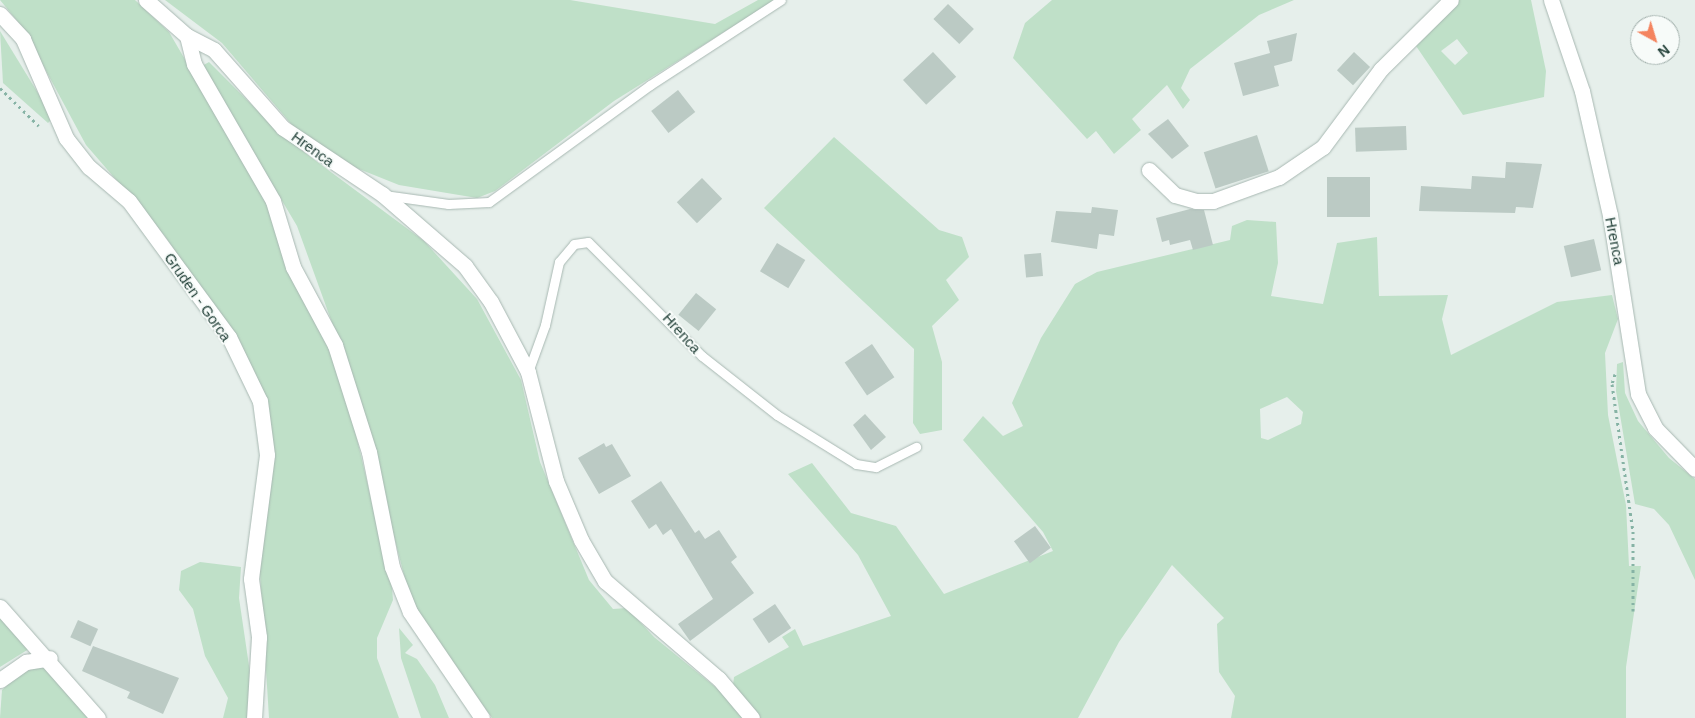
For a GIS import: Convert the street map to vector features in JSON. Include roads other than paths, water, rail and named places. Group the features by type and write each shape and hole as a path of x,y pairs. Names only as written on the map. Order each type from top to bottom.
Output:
{"street":[{"name":"Hrenca","path":"146,0 188,36 214,50 283,128 382,194 465,266 491,302 528,372 556,481 581,540 605,581 719,679 752,718"},
{"path":"1149,170 1175,195 1196,201 1213,201 1279,177 1323,147 1380,69 1451,0"},
{"name":"Hrenca","path":"1552,0 1592,134 1627,301 1638,394 1646,413 1665,440 1695,469"},
{"name":"Gruden - Gorca","path":"0,14 23,39 66,138 89,167 128,201 176,264 229,337 260,401 266,455 251,580 259,637 254,718"},
{"path":"188,36 194,64 273,201 293,266 336,345 369,452 392,567 410,612 482,718"},
{"path":"0,607 50,658 98,718"},
{"path":"0,680 6,672 26,662 50,658"}],"lane":[{"path":"382,194 448,204 489,202 650,85 781,0"},
{"name":"Hrenca","path":"528,372 546,325 558,262 574,244 588,242 702,356 777,415 856,464 876,467 916,447"}]}
